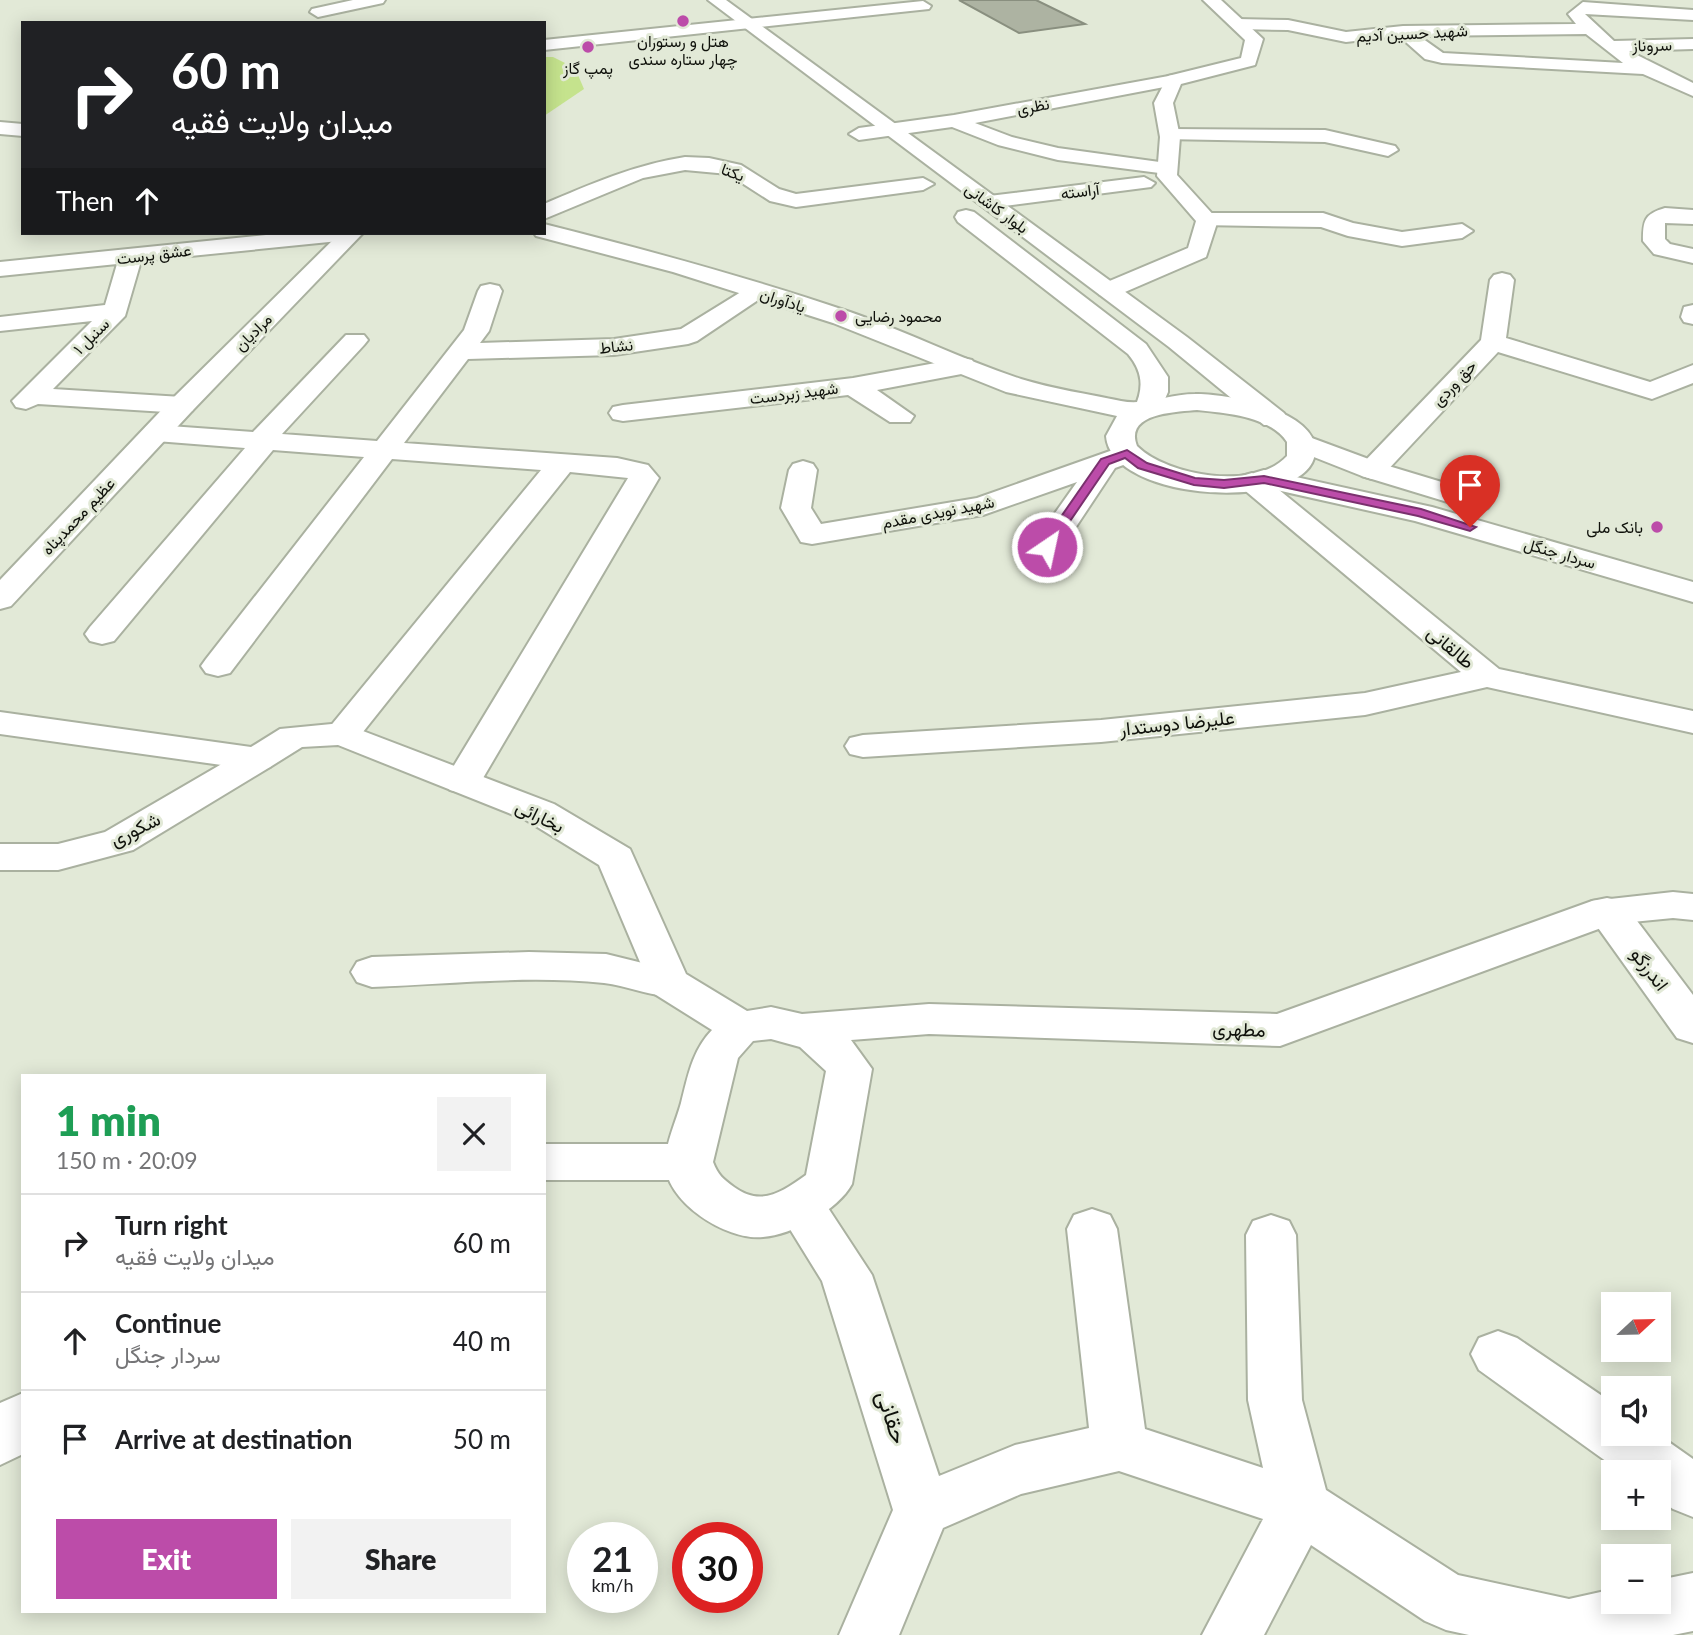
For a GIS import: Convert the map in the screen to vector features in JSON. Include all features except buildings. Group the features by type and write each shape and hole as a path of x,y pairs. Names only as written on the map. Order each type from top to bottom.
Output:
{"street":[{"path":"318,12 377,0"},
{"name":"بلوار کاشانی","path":"716,0 1109,290 1274,419 1292,430 1301,442"},
{"path":"1211,0 1237,24"},
{"path":"1617,0 1632,11"},
{"path":"546,45 722,29 923,6"},
{"path":"694,7 785,78"},
{"path":"1687,84 1642,68 1589,29 1576,14 1583,7 1693,15"},
{"path":"1482,14 1536,64"},
{"name":"شهید حسین آدیم","path":"1237,24 1288,25 1346,37 1403,31 1589,29"},
{"name":"نظری","path":"859,134 954,121 1174,80 1249,61 1254,38 1237,24"},
{"path":"1403,31 1431,55 1442,58 1642,68"},
{"name":"سروناز","path":"1611,46 1693,44"},
{"path":"1174,80 1164,94 1164,117 1170,135 1169,174 1207,220"},
{"path":"838,118 880,151"},
{"path":"954,121 995,139 1099,163 1169,174"},
{"path":"0,128 21,130"},
{"path":"1170,135 1325,136 1388,150"},
{"name":"یکتا","path":"546,211 640,170 674,165 714,165 735,169 783,199 923,184"},
{"name":"بلوار کاشانی","path":"901,167 1137,349 1151,363 1157,379 1156,394 1144,411"},
{"name":"آراسته","path":"989,202 1169,174"},
{"path":"1693,217 1665,215 1654,220 1654,241 1662,249 1693,256"},
{"path":"1207,220 1323,220 1348,229 1402,239 1462,231"},
{"path":"1109,290 1155,273 1198,252 1207,220"},
{"name":"یادآوران","path":"546,232 681,267 842,318 1015,386 1144,411"},
{"name":"عشق پرست","path":"0,269 333,235"},
{"name":"مرادیان","path":"156,433 349,235"},
{"name":"سنبل ۱","path":"131,257 116,311 28,399 181,405"},
{"name":"حق وردی","path":"1372,470 1493,342 1502,280"},
{"path":"218,666 381,450 476,331 490,291"},
{"name":"نشاط","path":"460,351 614,347 688,336 758,292"},
{"path":"0,324 116,311"},
{"path":"1693,312 1693,317"},
{"path":"102,634 262,442 355,340"},
{"path":"1493,342 1652,391 1693,373"},
{"name":"شهید زبردست","path":"623,413 853,386 963,366"},
{"path":"853,386 900,416"},
{"path":"1015,386 1143,466 1194,482 1258,481 1293,467 1302,455 1301,442"},
{"path":"1047,547 1117,452 1121,428 1144,411 1171,404 1225,404 1274,419"},
{"path":"156,433 617,467 638,471 644,478 463,782"},
{"name":"عظیم محمدپناه","path":"0,600 156,433"},
{"name":"سردار جنگل","path":"1301,442 1372,470 1693,567"},
{"name":"شهید نویدی مقدم","path":"803,470 796,508 812,535 983,506 1117,452"},
{"path":"342,734 561,464"},
{"name":"سردار جنگل","path":"1258,481 1421,513 1693,592"},
{"name":"طالقانی","path":"1258,481 1487,677 1693,722"},
{"name":"علیرضا دوستدار","path":"863,747 1101,731 1365,704 1487,677"},
{"path":"0,723 257,759"},
{"name":"بخارائی","path":"257,759 293,737 342,734 540,812 616,858 668,983"},
{"name":"شکوری","path":"0,857 58,857 120,841 257,759"},
{"name":"مطهری","path":"807,1028 929,1019 1280,1030 1607,911 1673,905 1693,907"},
{"name":"اندرزگو","path":"1607,911 1693,1027"},
{"path":"372,972 529,966 606,970 668,983 740,1027 771,1023 807,1028 833,1046 849,1069 828,1184 800,1205 762,1218 732,1212 698,1186 689,1162 717,1053 740,1027"},
{"path":"546,1162 689,1162"},
{"name":"حقانی","path":"800,1205 846,1275 922,1510"},
{"path":"1092,1229 1119,1446"},
{"path":"1232,1635 1301,1506 1275,1400 1271,1235"},
{"path":"1498,1354 1693,1491"},
{"path":"0,1440 21,1419"},
{"path":"869,1635 922,1510 1016,1470 1119,1446 1301,1506 1446,1601 1569,1628 1693,1602"}],"green space":[{"path":"546,57 553,57 575,68 584,89 546,115"}],"place":[{"name":"هتل و رستوران چهار ستاره سندی","path":"683,21"},
{"name":"پمپ گاز","path":"588,47"},
{"name":"محمود رضایی","path":"841,316"},
{"name":"بانک ملی","path":"1657,527"}],"route":[{"path":"1047,547 1105,462 1127,454 1143,466 1194,482 1224,484 1264,479 1421,513 1470,527"}]}
